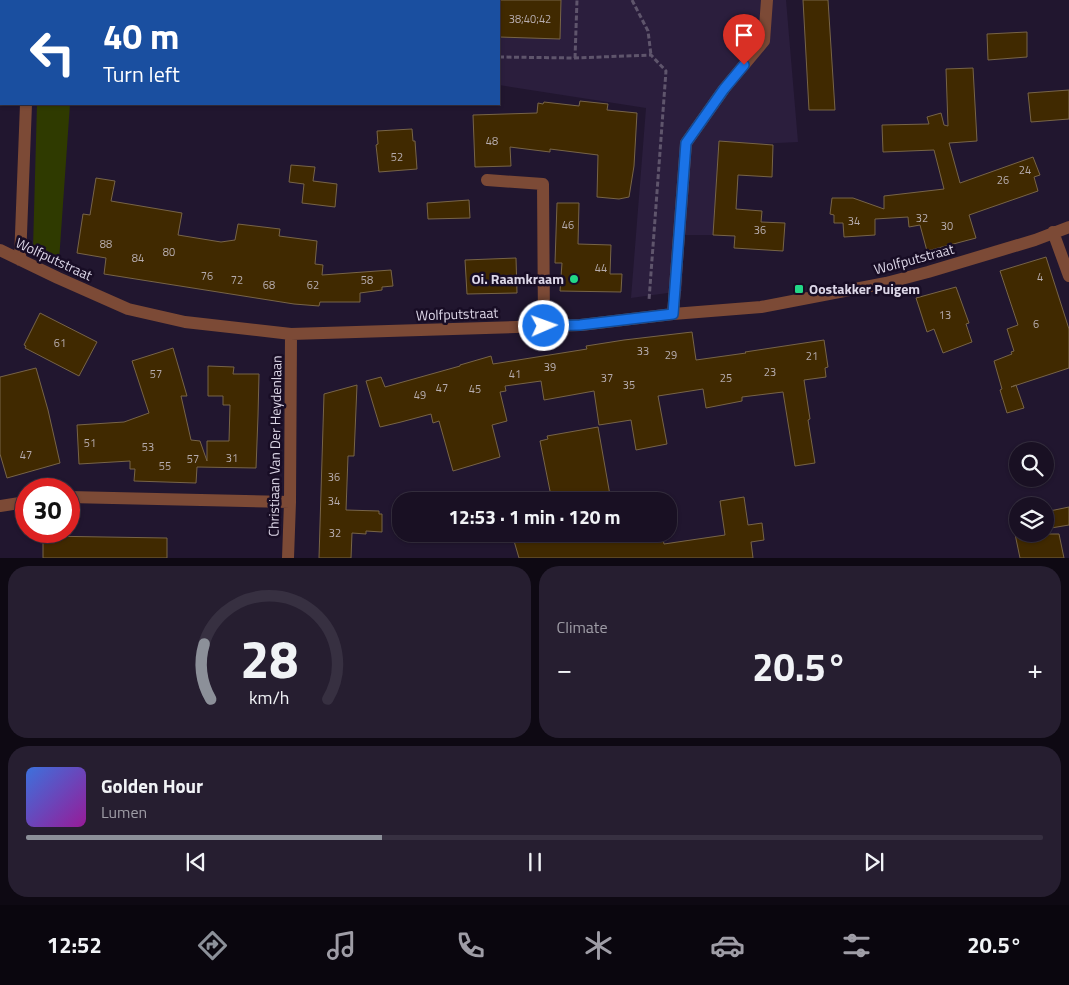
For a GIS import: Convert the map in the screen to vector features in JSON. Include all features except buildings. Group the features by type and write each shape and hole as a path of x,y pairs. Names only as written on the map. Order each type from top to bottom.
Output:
{"street":[{"path":"673,314 686,143 724,89 764,40 767,0"},
{"path":"20,260 26,105"},
{"path":"487,180 543,184 544,326"},
{"name":"Wolfputstraat","path":"0,250 128,309 185,322 291,334 580,325 673,314 761,307 886,283 1035,240 1069,227"},
{"path":"1053,232 1069,276"},
{"name":"Christiaan Van Der Heydenlaan","path":"288,558 291,334"},
{"path":"80,498 290,502"},
{"path":"0,506 15,504"}],"path":[{"path":"575,58 576,0"},
{"path":"632,0 648,31 651,55 666,71 648,317"},
{"path":"500,57 575,58 651,55"}],"shaded area":[{"path":"500,0 786,0 798,142 757,144 719,142 713,235 684,235 682,291 631,298 646,108 500,85"}],"green space":[{"path":"37,105 70,105 59,261 33,248"}],"place":[{"name":"Oi. Raamkraam","path":"574,279"},
{"name":"Oostakker Puigem","path":"799,289"}],"route":[{"path":"544,326 580,325 673,314 686,143 724,89 744,65"}]}
